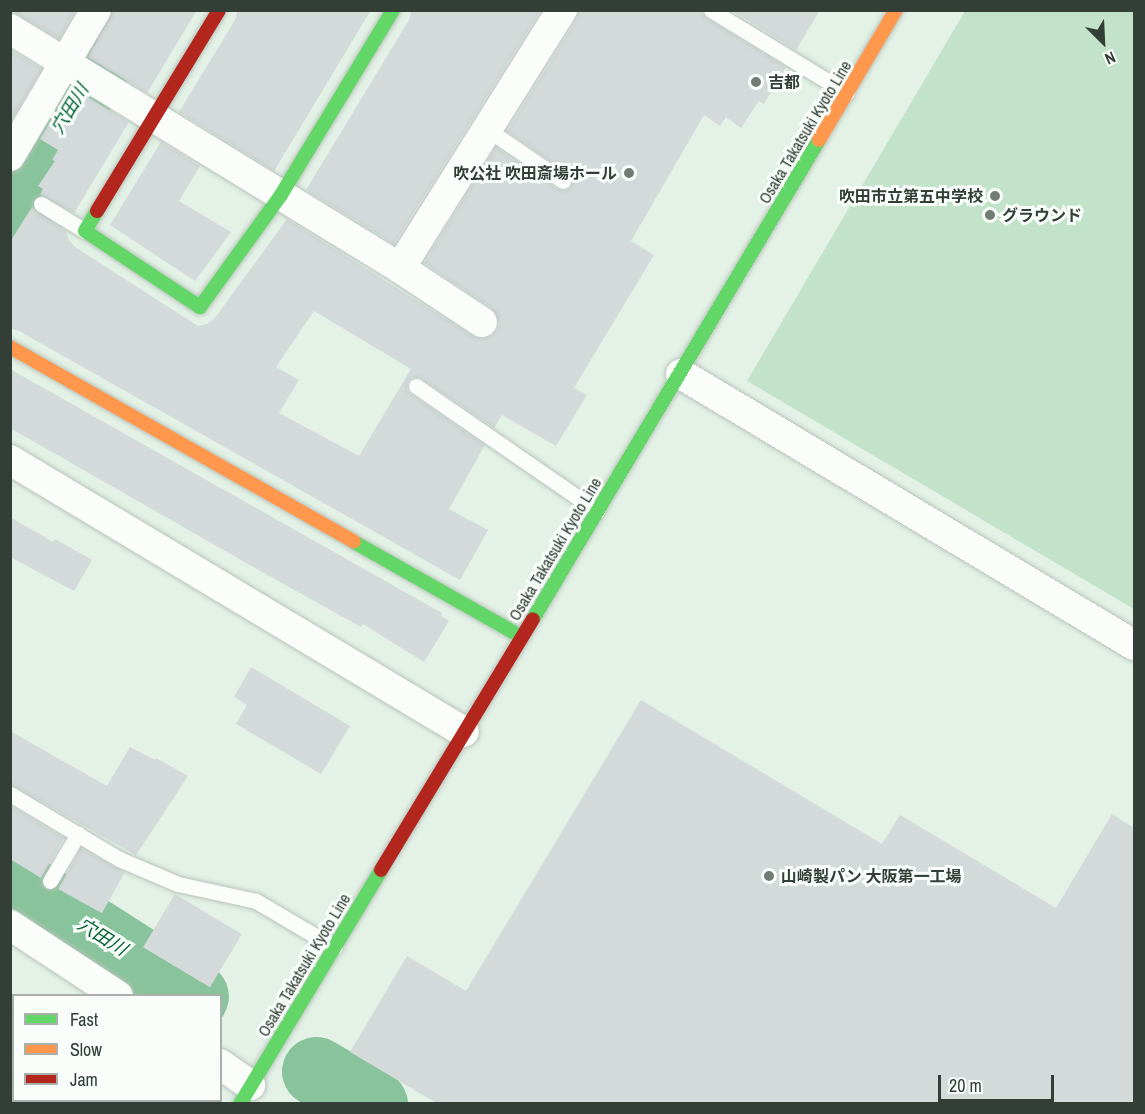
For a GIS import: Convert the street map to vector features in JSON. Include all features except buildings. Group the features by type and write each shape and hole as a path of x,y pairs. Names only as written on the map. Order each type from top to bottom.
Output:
{"street":[{"path":"10,156 96,10"},
{"path":"219,10 85,231 200,307 281,195 393,10"},
{"path":"400,268 562,10"},
{"name":"Osaka Takatsuki Kyoto Line","path":"245,1094 681,374 896,10"},
{"path":"10,29 153,119 400,268 482,322"},
{"path":"10,347 522,637"},
{"path":"681,374 1134,645"},
{"path":"10,460 464,732"},
{"path":"10,926 115,994"},
{"path":"222,1066 245,1094"}],"lane":[{"path":"711,10 847,93"},
{"path":"487,129 563,181"},
{"path":"41,204 85,231"},
{"path":"416,386 597,511"},
{"path":"10,794 119,859 178,884 256,901 334,947"},
{"path":"50,881 78,834"}],"green space":[{"name":"グラウンド","path":"965,11 1134,11 1134,609 747,381"}],"waterway":[{"name":"穴田川","path":"10,207 129,10"},
{"name":"穴田川","path":"10,879 191,994"},
{"name":"穴田川","path":"316,1071 373,1104"}],"traffic: fast":[{"path":"97,211 85,231 200,307 281,195 393,10"},
{"path":"533,619 819,140"},
{"path":"354,542 522,637"},
{"path":"240,1104 381,870"}],"traffic: slow":[{"path":"819,140 896,10"},
{"path":"10,347 354,542"}],"traffic: jam":[{"path":"97,211 219,10"},
{"path":"381,870 533,619"}],"place":[{"name":"吉都","path":"756,82"},
{"name":"吹公社 吹田斎場ホール","path":"629,173"},
{"name":"吹田市立第五中学校","path":"995,196"},
{"name":"グラウンド","path":"990,215"},
{"name":"山崎製パン 大阪第一工場","path":"769,876"}]}
